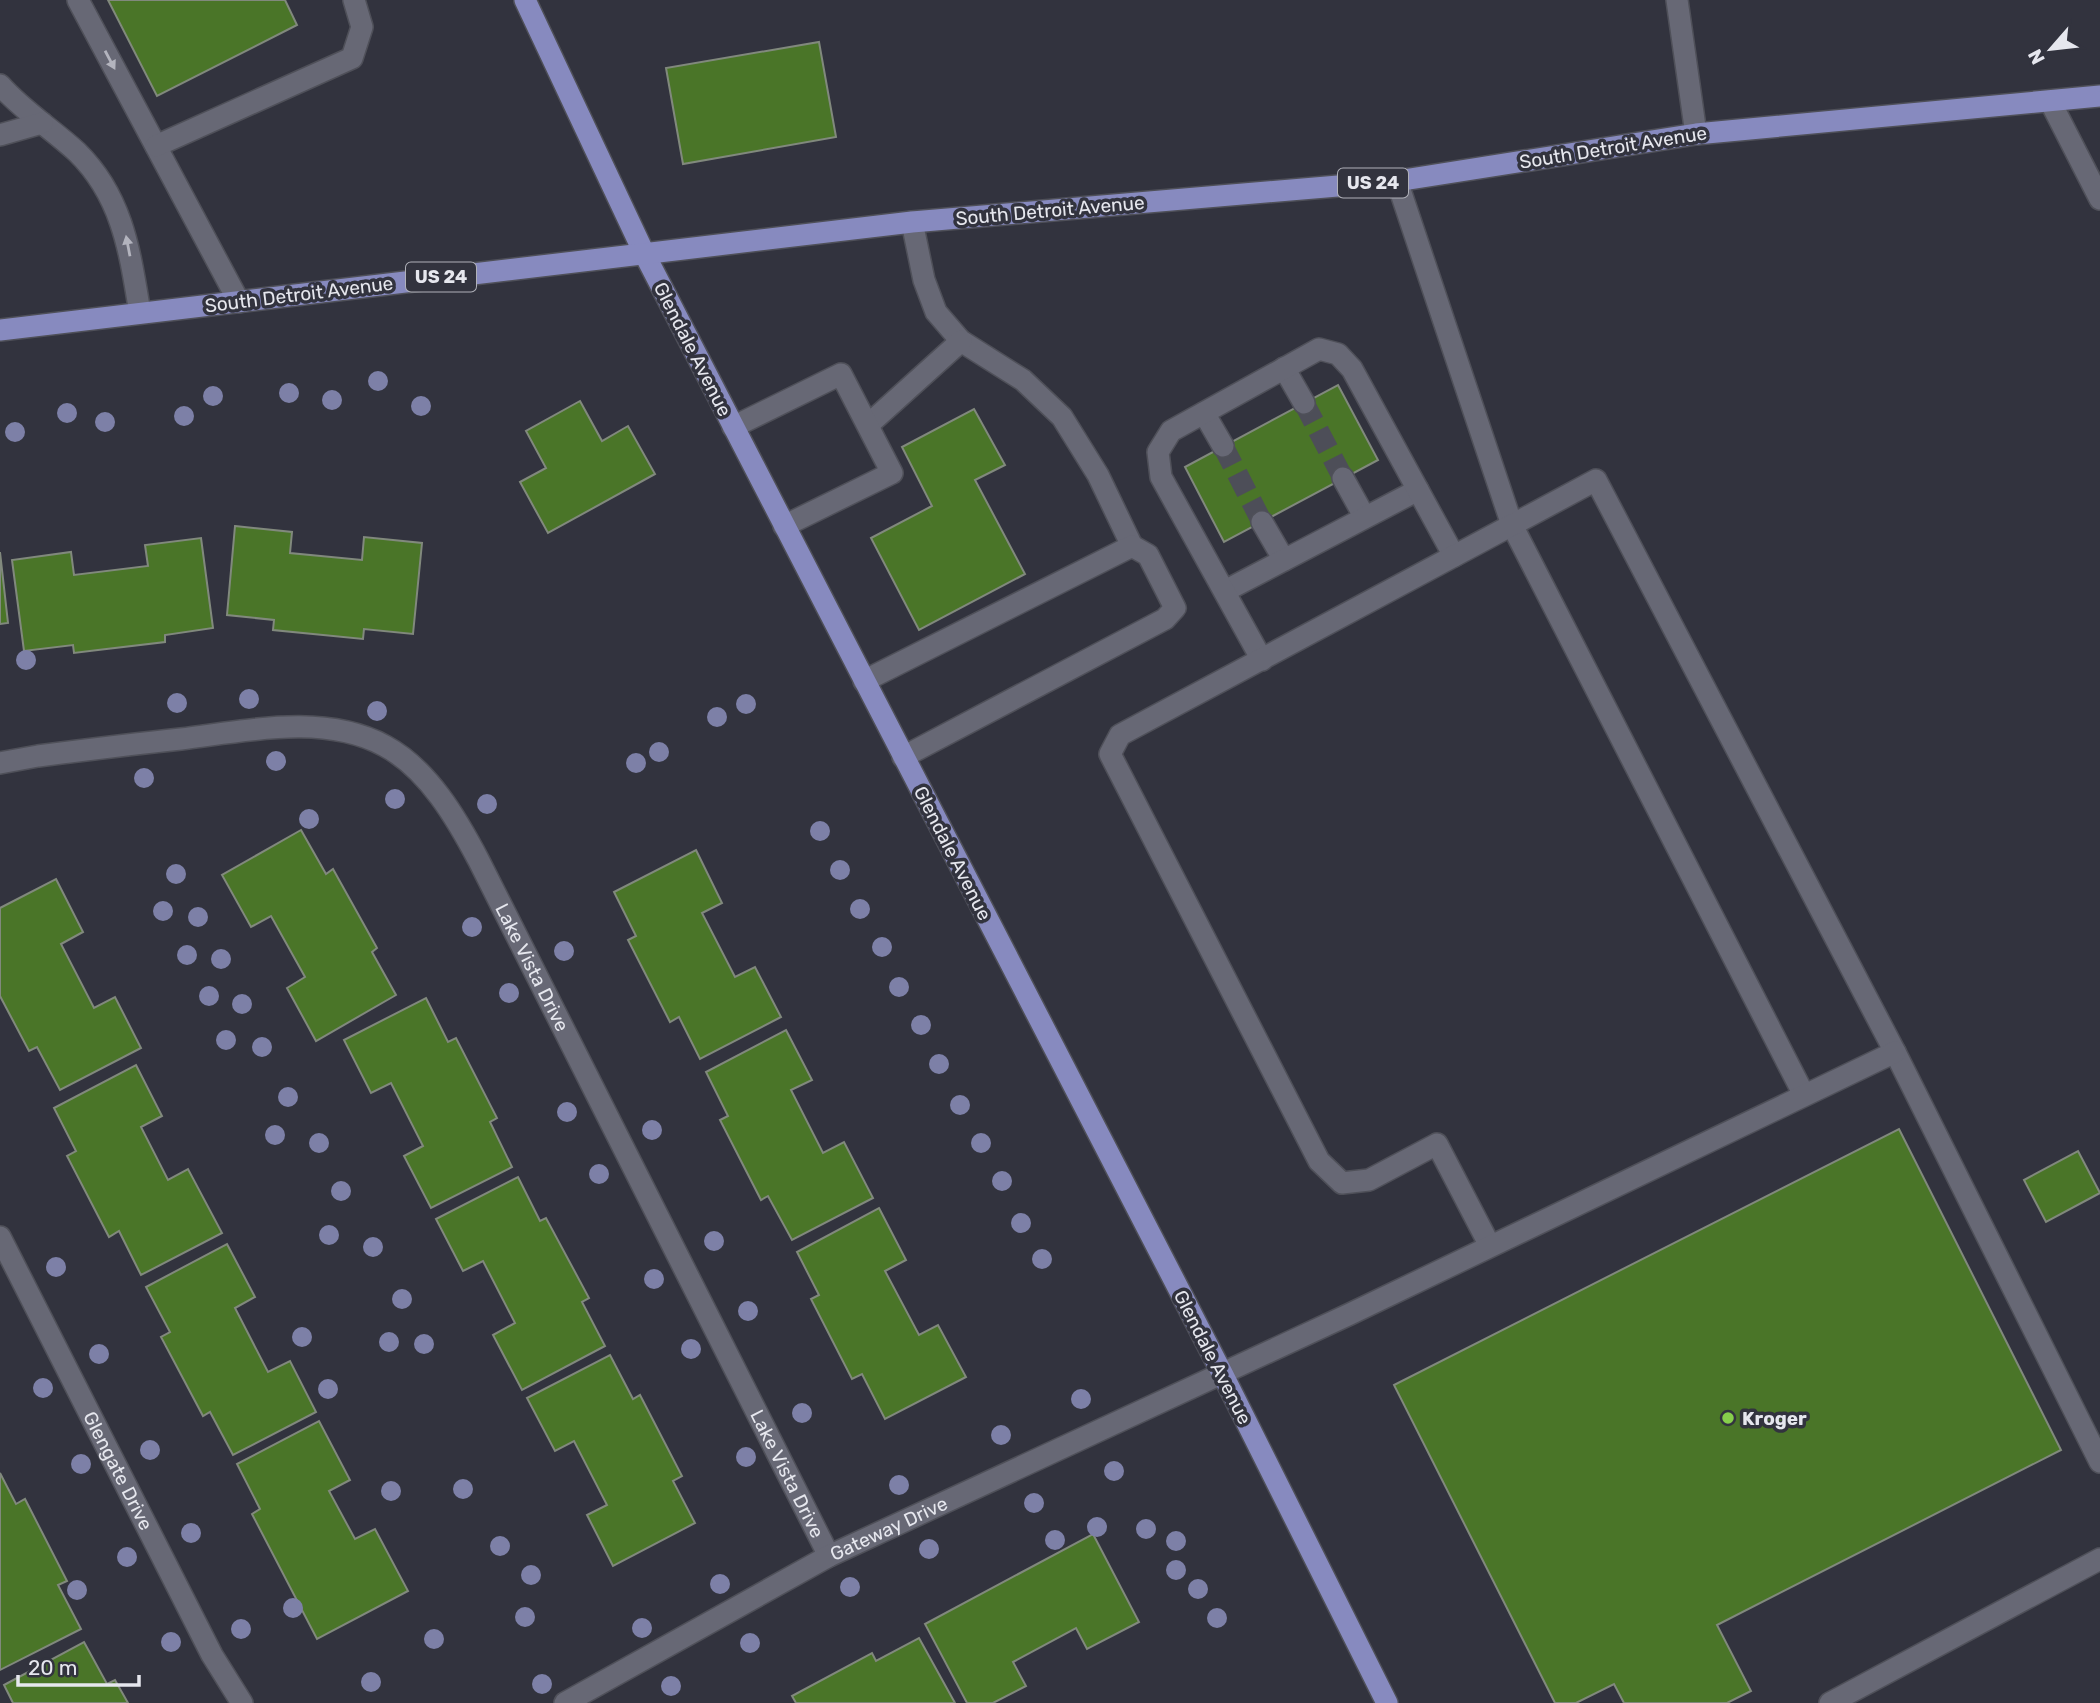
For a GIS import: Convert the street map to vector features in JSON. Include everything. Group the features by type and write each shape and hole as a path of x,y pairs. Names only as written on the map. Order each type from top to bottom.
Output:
{"main road":[{"name":"Glendale Avenue","path":"525,0 643,253 1222,1373 1387,1703"},
{"name":"South Detroit Avenue","path":"0,330 912,222 1397,181 1696,134 2100,96"}],"street":[{"path":"78,0 239,302"},
{"path":"156,146 352,58 362,27 354,0"},
{"path":"1678,0 1696,134"},
{"path":"0,85 76,152 99,177 127,236 140,313"},
{"path":"2050,101 2100,198"},
{"path":"0,135 42,123"},
{"path":"1397,181 1512,525 1804,1095"},
{"path":"903,757 1165,619 1175,608 1148,555 1132,546 1098,475 1062,417 1023,380 961,341 936,312 924,280 912,222"},
{"path":"868,425 961,341"},
{"path":"1262,660 1161,477 1158,452 1171,431 1318,349 1338,354 1352,369 1454,556"},
{"path":"1284,368 1304,404"},
{"path":"733,427 841,374 868,425 892,472 784,526"},
{"path":"1204,413 1223,446"},
{"path":"1343,478 1364,516"},
{"path":"1490,1246 1437,1144 1369,1180 1342,1183 1318,1161 1111,754 1120,735 1596,480 1895,1052 2100,1462"},
{"path":"1225,591 1418,490"},
{"path":"1262,522 1284,560"},
{"path":"864,681 1132,546"},
{"name":"Lake Vista Drive","path":"0,763 50,754 281,727 353,734 386,747 411,766 452,814 479,861 829,1556"},
{"name":"Gateway Drive","path":"565,1703 829,1556 1222,1373 1895,1052"},
{"name":"Glengate Drive","path":"0,1237 212,1655 242,1703"},
{"path":"1830,1703 2100,1559"}],"building":[{"path":"108,0 285,0 297,25 157,96"},
{"path":"819,42 836,137 683,164 666,68"},
{"path":"1338,385 1378,460 1224,542 1185,467"},
{"path":"580,401 602,441 628,426 655,474 548,533 520,482 546,468 526,431"},
{"path":"974,409 1005,465 975,480 1025,574 919,630 871,538 932,506 902,447"},
{"path":"235,526 292,532 290,553 362,560 364,537 422,543 413,634 364,629 363,639 273,630 274,620 227,615"},
{"path":"201,538 213,628 165,635 165,642 74,653 73,645 24,651 12,560 71,552 74,575 148,566 145,545"},
{"path":"0,552 8,623 0,624"},
{"path":"301,830 326,874 333,869 377,948 372,952 396,995 316,1041 287,988 305,977 271,916 251,927 222,875"},
{"path":"696,850 722,903 702,913 735,977 755,967 781,1017 700,1059 679,1017 670,1022 628,940 636,936 614,892"},
{"path":"56,879 83,932 61,944 94,1008 115,997 141,1048 60,1090 37,1047 29,1051 0,996 0,908"},
{"path":"426,998 448,1042 456,1038 497,1118 490,1122 512,1167 431,1208 404,1156 423,1146 391,1083 371,1093 344,1040"},
{"path":"786,1030 812,1080 791,1090 823,1153 844,1142 873,1198 792,1240 768,1196 761,1200 720,1120 728,1116 706,1072"},
{"path":"136,1065 162,1116 141,1127 168,1180 188,1169 222,1233 141,1275 119,1231 109,1237 67,1156 76,1151 54,1108"},
{"name":"Kroger","path":"1899,1129 2061,1450 1717,1625 1751,1691 1727,1703 1624,1703 1614,1684 1576,1703 1555,1703 1394,1385"},
{"path":"2078,1151 2100,1193 2046,1222 2024,1180"},
{"path":"518,1177 540,1221 546,1218 589,1298 582,1302 605,1346 522,1390 493,1335 515,1323 483,1261 463,1271 436,1219"},
{"path":"879,1208 906,1260 885,1271 919,1335 938,1325 966,1377 885,1419 862,1374 852,1379 811,1299 819,1295 797,1252"},
{"path":"227,1244 255,1297 235,1308 268,1372 290,1361 316,1412 233,1455 210,1412 203,1416 161,1337 170,1332 146,1287"},
{"path":"610,1355 633,1399 640,1395 682,1476 673,1481 695,1523 613,1566 587,1515 607,1505 574,1441 555,1451 527,1398"},
{"path":"319,1421 350,1480 329,1491 355,1539 375,1529 408,1591 317,1639 252,1514 260,1509 237,1464"},
{"path":"0,1473 16,1504 25,1499 67,1581 58,1585 81,1629 0,1670"},
{"path":"1093,1534 1139,1622 1087,1649 1076,1628 1013,1662 1026,1686 993,1703 967,1703 925,1624"},
{"path":"919,1638 955,1703 796,1703 792,1696 872,1653 876,1661"},
{"path":"84,1642 107,1684 115,1680 128,1703 13,1703 4,1685"}],"tunnel":[{"path":"1304,403 1343,478"},
{"path":"1223,446 1262,522"}],"place":[{"name":"Kroger","path":"1728,1418"}]}
